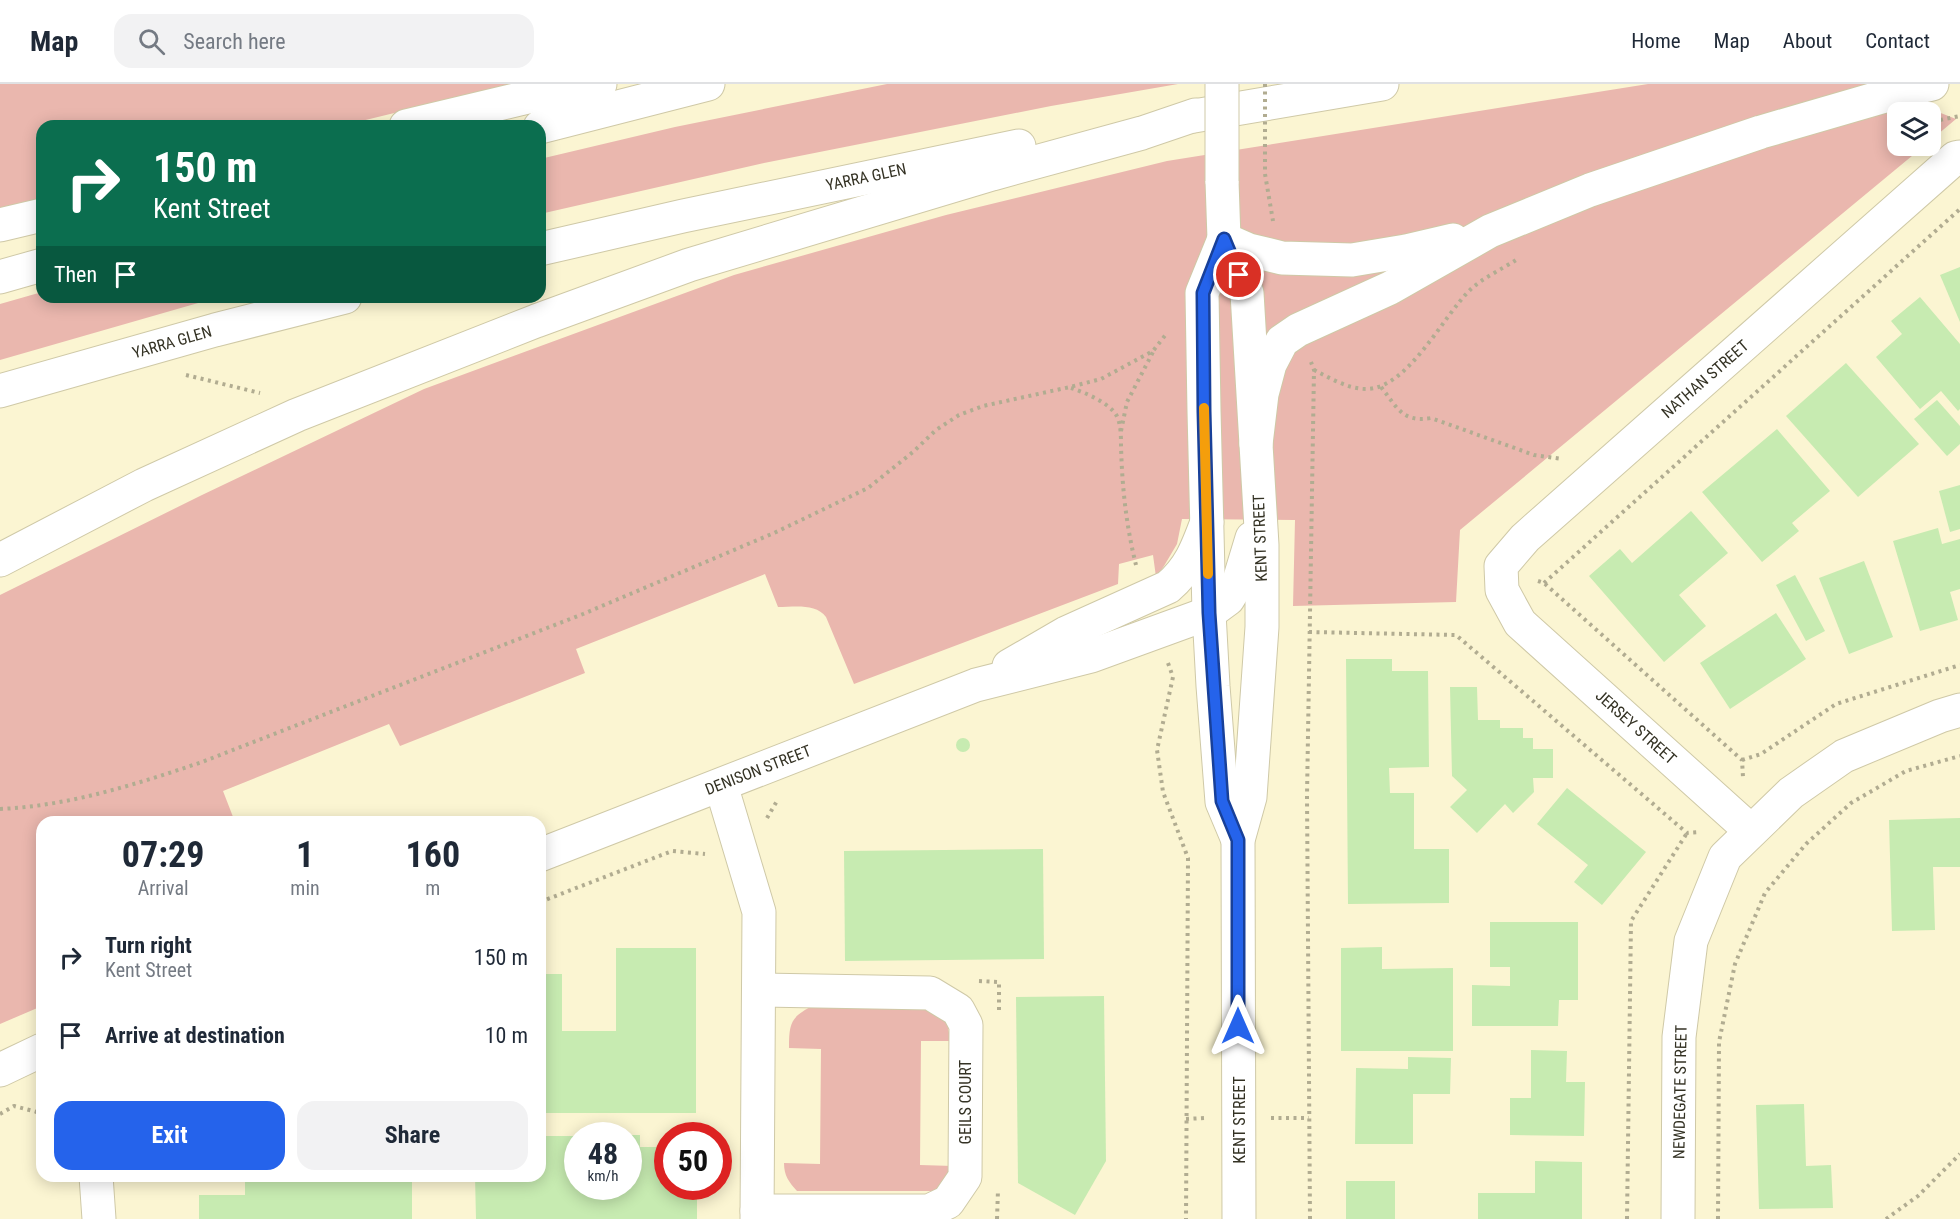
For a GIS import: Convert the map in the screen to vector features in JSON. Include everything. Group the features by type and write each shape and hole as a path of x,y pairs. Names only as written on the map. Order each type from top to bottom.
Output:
{"main road":[{"path":"431,120 574,86 600,84"},
{"path":"546,125 708,84"},
{"name":"KENT STREET","path":"1222,84 1224,239 1247,293 1263,545 1260,650 1250,797 1238,840 1239,1219"},
{"path":"0,560 144,485 297,415 536,321 689,265 1195,116 1382,84"},
{"path":"1256,444 1262,394 1270,364 1282,341 1298,330 1390,288 1490,231 1590,190 1761,132 1932,84"},
{"name":"YARRA GLEN","path":"546,248 683,216 988,152 1152,121 1195,116"},
{"name":"NATHAN STREET","path":"1501,566 1525,538 1955,158 1960,157"},
{"path":"0,225 36,216"},
{"path":"1224,239 1249,250 1282,258 1352,260 1406,251 1490,231"},
{"name":"KENT STREET","path":"1224,239 1203,293 1209,613 1222,801 1238,840"},
{"path":"0,278 36,267"},
{"name":"YARRA GLEN","path":"0,391 203,333 321,303"},
{"name":"DENISON STREET","path":"546,853 976,685 1091,656 1209,613 1228,599 1239,581 1260,507"},
{"name":"DENISON STREET","path":"976,685 1066,633 1168,587 1182,575 1194,556 1207,522"},
{"name":"JERSEY STREET","path":"1501,566 1502,590 1520,623 1751,831"},
{"name":"NEWDEGATE STREET","path":"1678,1219 1679,1037 1691,941 1725,857 1791,793 1844,756 1960,710"},
{"name":"GEILS COURT","path":"721,785 759,912 757,1215 929,1211 948,1202 965,1177 966,1025 958,1010 930,993 759,990"},
{"path":"0,1070 36,1053"},
{"path":"96,1182 99,1219"}],"path":[{"path":"1265,84 1265,174 1274,230"},
{"path":"1941,120 1960,116"},
{"path":"1544,583 1960,209"},
{"path":"1310,1219 1307,796 1314,370 1343,384 1365,389 1381,387 1402,372 1423,350 1470,290 1524,256"},
{"path":"1121,433 1127,402 1154,351 1172,325"},
{"path":"0,809 69,800 156,778 583,614 774,532 868,488 913,452 936,430 959,415 983,406 1101,379 1154,351"},
{"path":"182,374 270,396"},
{"path":"1070,387 1087,394 1117,415 1121,433 1122,488 1129,536 1138,574"},
{"path":"1381,387 1405,416 1419,420 1431,418 1534,455 1574,460 1593,478"},
{"path":"1501,566 1544,583 1742,760 1761,754 1836,704 1960,665"},
{"path":"1309,633 1456,635 1687,833 1631,921 1627,1219"},
{"path":"1173,677 1157,750 1163,792 1188,858 1186,1219"},
{"path":"1718,1219 1719,1042 1735,964 1765,893 1806,844 1851,803 1906,771 1960,756"},
{"path":"0,1114 14,1107 36,1110"},
{"path":"1886,1219 1918,1196 1960,1154"}],"shaded area":[{"path":"0,84 513,84 366,120 36,120 36,200 0,209"},
{"path":"887,84 1178,84 1051,106 764,163 546,213 546,158 675,127"},
{"path":"1648,84 1867,84 1913,102 1887,102 1887,156 1912,156 1460,530 1456,602 1293,606 1295,520 1182,519 1177,544 1156,577 1153,555 1119,564 1118,584 854,684 826,617 811,608 778,607 765,574 576,649 585,673 400,746 389,724 223,791 233,816 36,816 36,1009 0,1024 0,595 424,389 734,275 946,215 1167,161"},
{"path":"1941,113 1956,119 1941,132"},
{"path":"36,294 36,303 198,303 0,360 0,304"},
{"path":"814,1005 922,1006 940,1015 946,1022 950,1041 921,1041 920,1165 953,1166 936,1191 797,1191 789,1182 784,1163 820,1164 821,1049 789,1048 793,1021 800,1013"}],"building":[{"path":"1960,267 1960,322 1940,275"},
{"path":"1920,297 1960,344 1960,409 1958,411 1941,391 1920,409 1876,357 1902,334 1891,321"},
{"path":"1846,363 1919,444 1858,497 1786,416"},
{"path":"1937,400 1960,426 1960,444 1947,456 1914,419"},
{"path":"1777,429 1830,491 1792,523 1799,531 1762,562 1702,492"},
{"path":"1960,485 1960,529 1950,532 1939,491"},
{"path":"1691,511 1728,553 1679,595 1706,626 1664,662 1589,576 1620,549 1632,563"},
{"path":"1938,528 1942,544 1960,539 1960,589 1950,592 1958,620 1920,631 1893,541"},
{"path":"1864,561 1893,637 1849,654 1819,578"},
{"path":"1795,575 1825,631 1806,641 1776,585"},
{"path":"1776,613 1806,659 1730,709 1700,663"},
{"path":"1346,659 1392,659 1392,671 1428,671 1429,767 1389,768 1390,793 1414,793 1414,849 1449,849 1449,903 1348,904"},
{"path":"1450,687 1477,687 1478,720 1500,720 1500,728 1523,728 1523,738 1533,738 1533,749 1553,749 1553,778 1533,778 1534,792 1513,813 1505,804 1477,833 1450,807 1467,790 1452,776"},
{"path":"960,738 966,738 970,745 966,752 960,752 956,748 956,742"},
{"path":"1567,788 1646,852 1602,905 1574,882 1588,865 1537,824"},
{"path":"1960,818 1960,867 1933,867 1935,930 1892,931 1889,820"},
{"path":"1043,849 1044,959 845,961 844,851"},
{"path":"1490,922 1578,922 1578,1000 1559,1000 1558,1026 1472,1026 1472,985 1510,986 1510,967 1490,967"},
{"path":"1382,947 1382,969 1453,968 1453,1051 1341,1051 1341,948"},
{"path":"616,948 696,948 696,1113 546,1113 546,974 562,974 562,1031 616,1031"},
{"path":"1104,996 1106,1161 1075,1215 1018,1183 1016,997"},
{"path":"1531,1050 1567,1051 1566,1082 1585,1082 1584,1136 1510,1135 1510,1098 1531,1098"},
{"path":"1408,1057 1451,1058 1450,1094 1413,1094 1413,1144 1355,1144 1356,1068 1408,1069"},
{"path":"1804,1104 1806,1166 1831,1165 1833,1208 1759,1209 1756,1105"},
{"path":"546,1136 564,1136 564,1200 642,1200 642,1147 654,1147 654,1200 697,1200 697,1219 476,1219 475,1182 546,1182"},
{"path":"1535,1161 1582,1162 1582,1219 1478,1219 1478,1193 1535,1193"},
{"path":"1346,1181 1395,1181 1395,1219 1346,1219"},
{"path":"245,1182 412,1182 412,1219 199,1219 199,1195 245,1195"}],"slow traffic":[{"path":"1204,408 1208,574"}],"route":[{"path":"1238,1026 1238,840 1222,801 1209,613 1204,411 1203,293 1224,239 1239,275"}]}
